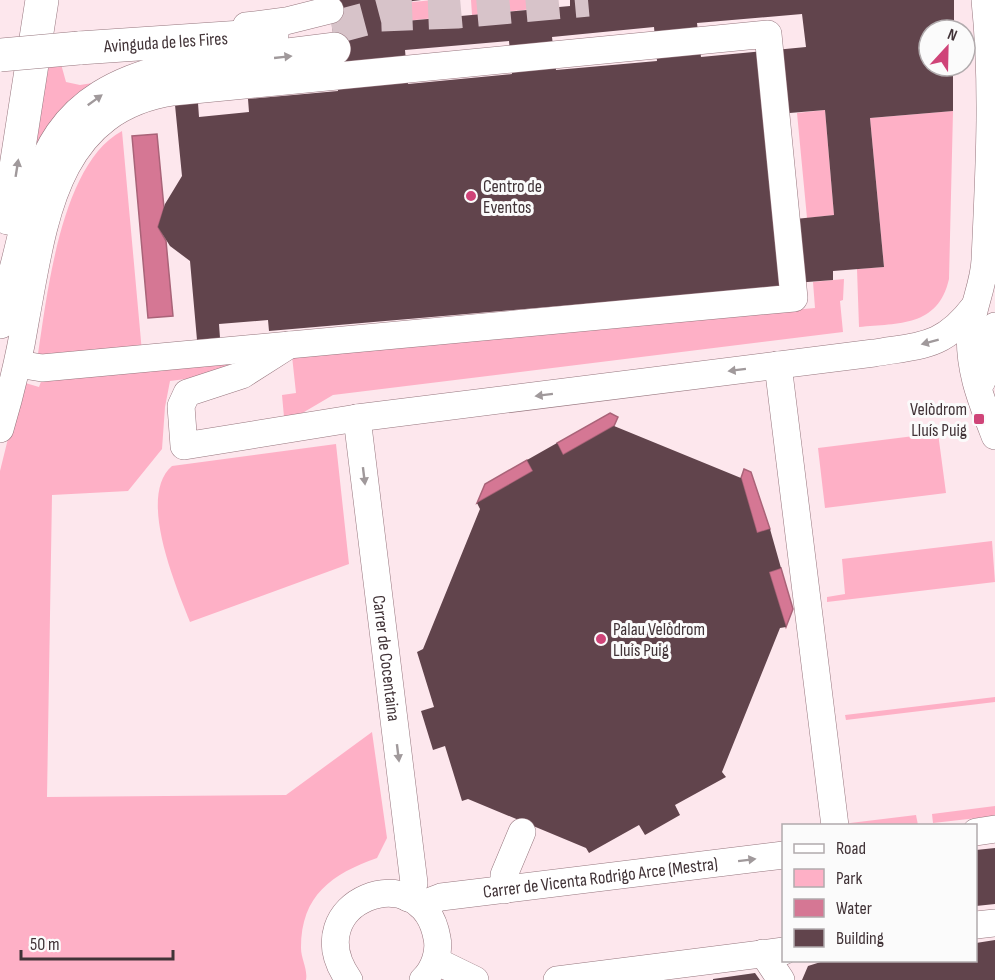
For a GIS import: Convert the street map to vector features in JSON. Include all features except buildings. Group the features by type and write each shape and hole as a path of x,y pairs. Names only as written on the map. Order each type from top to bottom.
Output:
{"main road":[{"path":"0,267 42,0"},
{"name":"Avinguda de les Fires","path":"0,55 138,42 229,40 332,29 144,76 93,101 62,134 43,167 30,207 13,286 0,322"}],"street":[{"path":"976,0 971,22 975,72 971,176 986,228"},
{"path":"985,0 991,82 986,228 983,280 974,307 971,327 972,364 982,404 995,436"},
{"path":"0,429 18,364 41,238 61,176 75,151 95,127 145,98 173,92 768,34 794,298 42,368 18,364"},
{"path":"293,343 242,375 187,393 181,406 184,446 357,418 778,365 935,342 962,324 974,307"},
{"path":"982,404 982,381 993,338"},
{"path":"778,365 835,824"},
{"name":"Carrer de Cocentaina","path":"357,418 414,883 414,902"},
{"path":"977,832 995,829"},
{"path":"504,890 504,875 522,832"},
{"name":"Carrer de Vicenta Rodrigo Arce (Mestra)","path":"414,902 782,855"},
{"path":"324,980 335,950 336,933 342,918 352,906 366,897 382,893 398,894 427,911 435,926 438,944 430,970 475,980"},
{"path":"977,926 995,923"},
{"path":"335,950 340,966 349,980"},
{"path":"557,980 773,952 781,980"}],"green space":[{"path":"433,0 435,18 384,23 383,5"},
{"path":"471,0 532,0 533,9 472,15"},
{"path":"61,64 66,82 80,85 99,82 71,103 54,121 29,175 49,65"},
{"path":"825,110 834,215 807,218 797,113"},
{"path":"953,111 949,279 944,295 936,306 915,320 859,327 857,269 884,267 870,118"},
{"path":"122,131 142,352 37,361 52,269 70,201 84,172 101,148"},
{"path":"844,279 843,300 840,301 843,332 333,395 299,415 284,417 282,395 296,393 292,356 815,308 813,282"},
{"path":"254,355 201,377 170,381 165,407 162,449 128,491 52,495 47,797 286,795 372,732 387,838 377,858 346,871 322,889 313,900 302,930 301,948 306,980 0,980 0,471 22,382 39,387 43,376"},
{"path":"938,433 946,493 825,508 818,448"},
{"path":"336,444 349,564 190,622 169,565 159,519 158,498 162,480 172,466"},
{"path":"992,541 995,582 827,602 827,597 845,594 842,559"},
{"path":"995,697 995,702 846,720 845,715"},
{"path":"995,806 995,816 933,823 932,814"},
{"path":"916,815 918,824 842,824"}],"water":[{"path":"157,134 164,208 158,227 166,241 173,316 148,318 132,136"},
{"path":"610,413 618,417 614,426 563,455 557,443"},
{"path":"527,460 533,471 477,503 485,484"},
{"path":"744,469 751,472 770,529 757,533 741,478"},
{"path":"781,568 793,609 786,627 769,572"}],"tunnel":[{"path":"332,28 381,15 457,12 588,0"}],"place":[{"name":"Centro de Eventos","path":"471,196"},
{"name":"Velòdrom Lluís Puig","path":"979,419"},
{"name":"Palau Velòdrom Lluís Puig","path":"601,639"}]}
